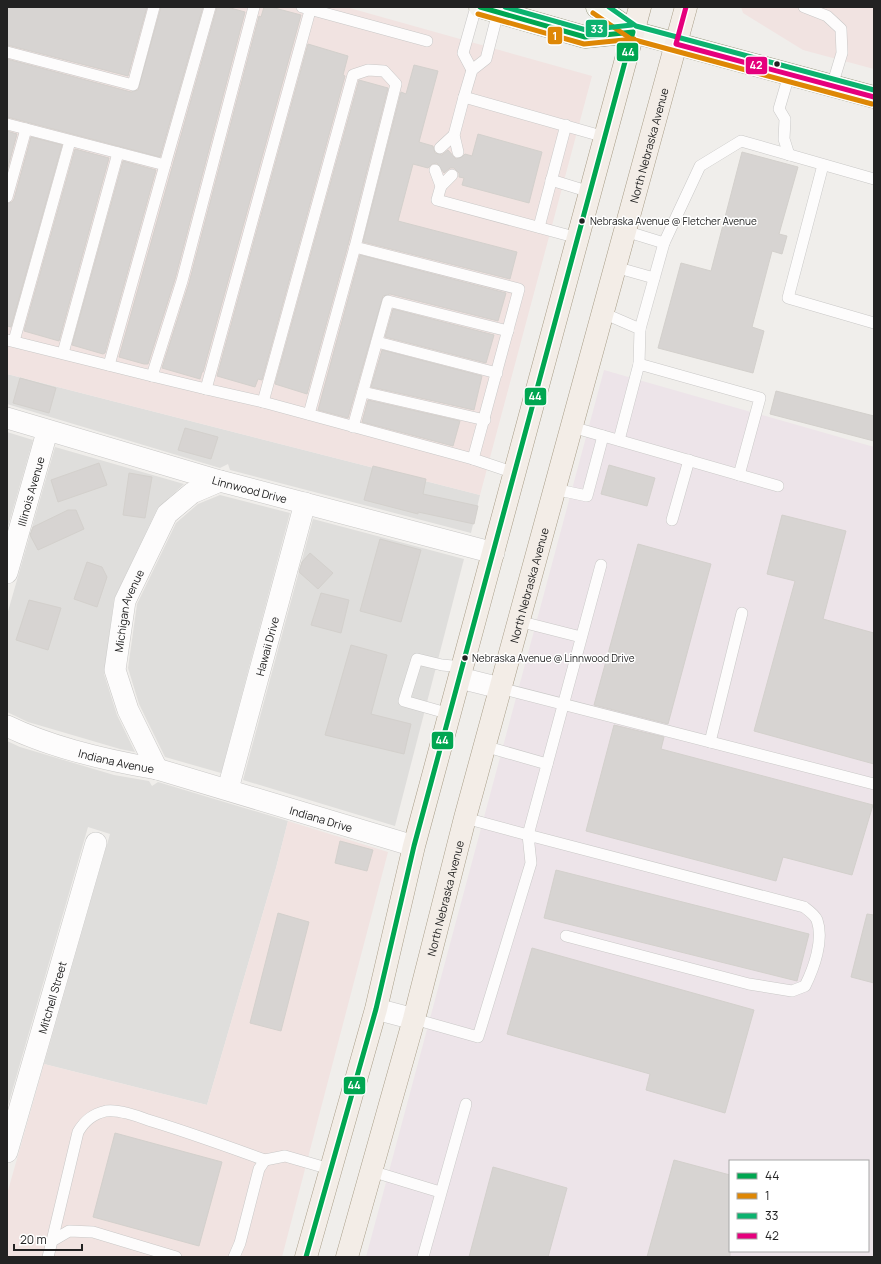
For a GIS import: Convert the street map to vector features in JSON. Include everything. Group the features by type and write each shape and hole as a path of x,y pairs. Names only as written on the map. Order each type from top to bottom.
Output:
{"main road":[{"path":"597,7 633,32 874,97"},
{"path":"306,1257 376,1009 414,846 640,7"},
{"name":"North Nebraska Avenue","path":"347,1257 414,1019 484,746 686,7"},
{"path":"489,10 585,37 633,32"}],"street":[{"name":"Linnwood Drive","path":"7,418 48,432 220,481 494,553"},
{"name":"Illinois Avenue","path":"7,573 48,432"},
{"name":"Michigan Avenue","path":"157,769 128,710 116,670 125,601 167,514 192,493 220,481"},
{"name":"Hawaii Drive","path":"228,789 305,503"},
{"path":"462,672 500,688"},
{"name":"Indiana Avenue","path":"7,726 24,734 118,762 157,769 228,789"},
{"name":"Indiana Drive","path":"228,789 414,846"},
{"name":"Mitchell Street","path":"7,1152 96,843"},
{"path":"376,1009 414,1019"}],"lane":[{"path":"7,52 133,86 154,7"},
{"path":"109,365 210,7"},
{"path":"152,376 182,281 254,7"},
{"path":"472,70 463,53 476,7"},
{"path":"804,7 827,16 841,29 842,53 832,86"},
{"path":"206,389 308,8 427,42"},
{"path":"458,152 454,135 472,70 486,59 489,10"},
{"path":"263,402 353,75 368,70 384,71 396,84 355,247 308,414"},
{"path":"789,155 784,139 785,119 779,109 790,75"},
{"path":"464,97 605,137"},
{"path":"7,124 165,165"},
{"path":"539,227 566,125"},
{"path":"7,197 26,129"},
{"path":"440,148 454,135"},
{"path":"70,141 10,341 263,402 478,461 515,473"},
{"path":"619,440 639,364 640,329 664,243 700,166 741,141 874,179"},
{"path":"63,354 118,153"},
{"path":"824,165 788,298 874,323"},
{"path":"434,170 441,186"},
{"path":"452,175 441,186 437,200 578,238"},
{"path":"551,180 590,192"},
{"path":"625,231 664,243"},
{"path":"355,247 519,289 485,420 478,461"},
{"path":"615,267 654,278"},
{"path":"353,427 388,301 508,331"},
{"path":"603,313 640,329"},
{"path":"377,342 497,373"},
{"path":"639,364 760,398 739,475"},
{"path":"363,392 485,420"},
{"path":"572,427 778,486"},
{"path":"554,489 587,496 603,436"},
{"path":"672,520 689,460"},
{"path":"414,1019 478,1038 531,863 528,835 562,704 601,565"},
{"path":"710,742 742,613"},
{"path":"518,620 581,637"},
{"path":"450,714 404,701 417,659 462,672"},
{"path":"500,688 874,784"},
{"path":"484,746 546,764"},
{"path":"465,818 804,907 817,919 819,937 813,971 805,986 792,991 749,984 566,936"},
{"path":"423,1257 440,1192 466,1104"},
{"path":"48,1257 78,1132 85,1121 93,1115 108,1110 133,1115 190,1132 265,1160 285,1156 330,1168"},
{"path":"234,1257 240,1243 259,1170 265,1160"},
{"path":"371,1171 440,1192"},
{"path":"52,1241 69,1231 93,1232 176,1257"}],"shaded area":[{"path":"7,7 346,7 592,76 480,495 7,374"},
{"path":"741,7 874,7 874,69 803,50 743,13"},
{"path":"604,370 874,447 874,1257 366,1257"},
{"path":"7,374 480,495 471,533 230,470 228,464 220,468 7,404"},
{"path":"7,432 33,440 7,530"},
{"path":"55,447 184,484 157,509 114,599 104,674 117,715 135,752 28,722 7,712 7,615"},
{"path":"220,495 290,513 221,773 165,757 139,704 128,668 137,604 176,523 198,504"},
{"path":"313,519 464,559 395,826 243,780"},
{"path":"7,741 20,747 114,775 149,781 152,786 158,782 288,821 276,868 207,1105 44,1064 110,834 88,827 7,1109"},
{"path":"288,821 388,852 282,1257 7,1257 7,1194 44,1064 207,1105 276,868"}],"building":[{"path":"7,7 147,7 128,76 7,45"},
{"path":"161,7 203,7 160,157 7,117 7,59 131,92 138,90"},
{"path":"217,7 227,7 245,12 175,279 148,364 144,364 119,357"},
{"path":"264,7 271,7 301,15 200,379 162,368 189,283 259,16 261,17"},
{"path":"308,44 348,56 343,75 345,76 262,380 258,379 255,387 217,376"},
{"path":"414,65 438,71 419,142 433,146 435,153 442,155 448,150 456,159 465,154 472,156 478,134 542,152 529,203 462,185 464,178 459,177 459,173 454,168 450,168 444,173 437,163 432,164 428,168 413,164 398,221 517,252 510,279 363,242 401,92 406,94"},
{"path":"359,80 388,88 348,245 307,394 275,384"},
{"path":"7,131 17,134 7,171"},
{"path":"31,137 62,145 11,327 7,326 7,204 12,202 14,199"},
{"path":"75,149 109,158 59,341 24,331"},
{"path":"742,152 798,167 779,234 787,236 782,254 772,251 752,327 764,331 753,373 658,348 681,263 711,271"},
{"path":"123,161 156,170 105,353 103,354 72,345"},
{"path":"360,255 506,293 498,321 390,294 383,296 348,418 318,410"},
{"path":"393,309 494,335 486,363 385,337"},
{"path":"382,350 482,376 474,410 371,387"},
{"path":"20,378 56,388 49,413 13,403"},
{"path":"776,391 874,416 874,441 770,414"},
{"path":"368,400 460,421 453,446 362,422"},
{"path":"185,428 218,437 211,459 178,450"},
{"path":"99,463 107,485 58,502 51,480"},
{"path":"609,465 655,478 647,506 601,494"},
{"path":"373,466 426,479 423,494 478,506 474,524 418,512 418,514 364,500"},
{"path":"129,473 152,477 145,518 123,515"},
{"path":"68,510 76,510 84,529 38,550 30,535 33,527"},
{"path":"782,515 846,531 823,619 874,633 874,764 754,731 795,581 767,574"},
{"path":"380,539 421,550 401,622 360,611"},
{"path":"638,544 711,564 668,724 594,705"},
{"path":"310,553 333,573 318,589 299,572 302,562"},
{"path":"87,562 102,567 107,577 97,607 74,599"},
{"path":"321,593 349,600 341,633 311,625"},
{"path":"29,600 61,608 48,650 16,640"},
{"path":"351,645 387,655 371,714 411,724 404,754 325,735"},
{"path":"614,725 664,737 661,749 873,805 852,875 783,857 776,881 586,831"},
{"path":"340,841 373,850 367,871 335,863"},
{"path":"556,870 809,934 797,981 544,918"},
{"path":"278,913 309,922 281,1031 250,1023"},
{"path":"867,914 874,915 874,983 851,977"},
{"path":"532,948 754,1010 725,1113 646,1090 650,1074 507,1034"},
{"path":"115,1133 222,1162 199,1246 93,1217"},
{"path":"674,1160 729,1175 730,1257 647,1257"},
{"path":"493,1167 567,1188 548,1257 469,1257"}],"transit line":[{"name":"44","path":"306,1257 376,1009 414,846 633,32 585,37 480,7"},
{"name":"33","path":"505,7 586,30 632,25"},
{"name":"33","path":"609,7 636,26 874,90"},
{"name":"42","path":"686,7 676,44 874,97"},
{"name":"1","path":"593,13 631,39 872,104"},
{"name":"1","path":"478,14 584,44 634,39"}],"place":[{"name":"Nebraska Avenue @ Fletcher Avenue","path":"582,221"},
{"name":"Nebraska Avenue @ Linnwood Drive","path":"465,658"}]}
